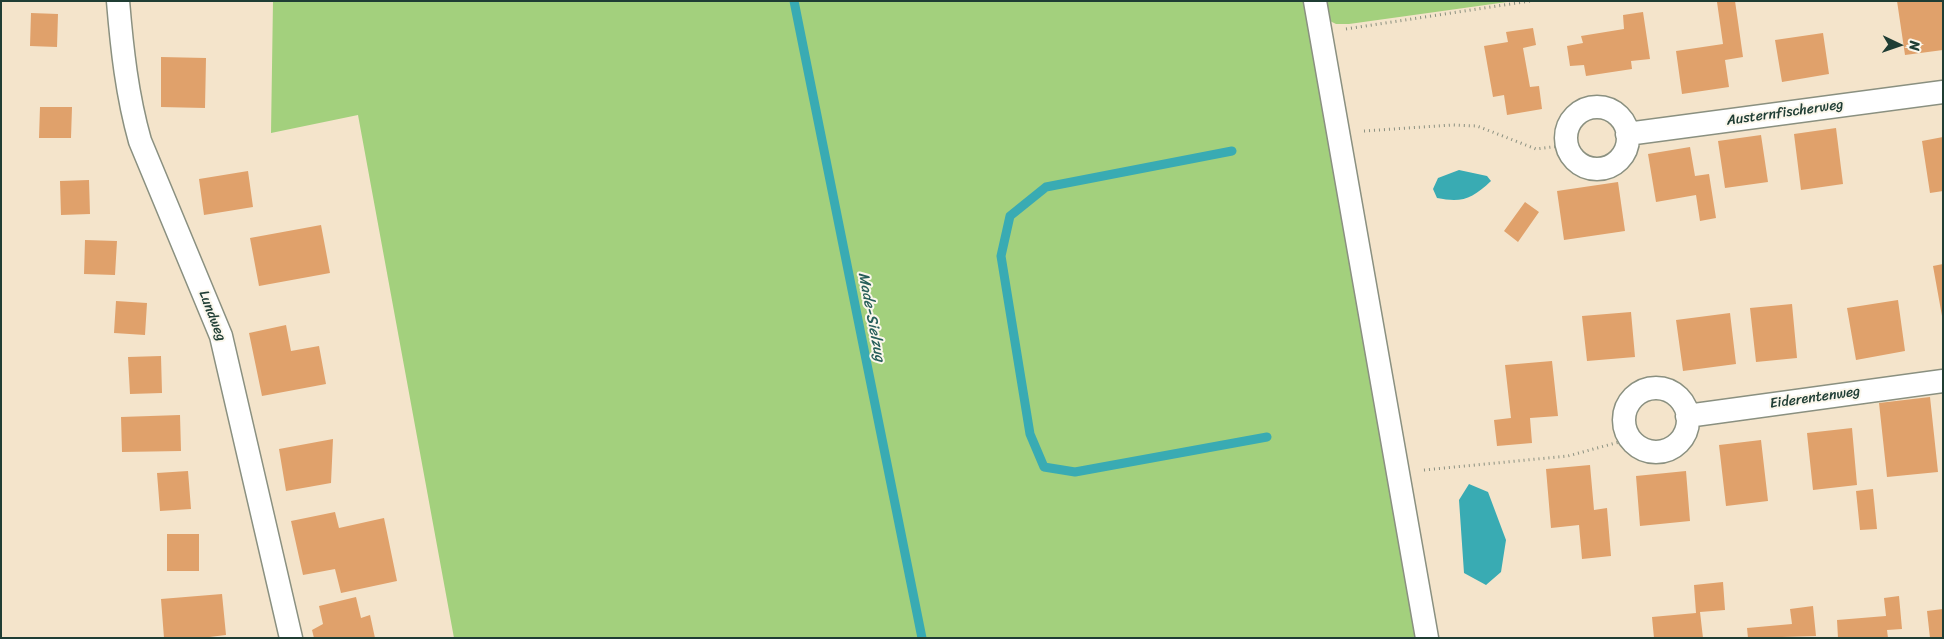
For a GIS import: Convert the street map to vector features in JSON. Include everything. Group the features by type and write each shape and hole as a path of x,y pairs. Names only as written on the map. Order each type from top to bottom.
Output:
{"street":[{"name":"Lundweg","path":"118,1 124,67 132,113 140,141 221,336 291,638"},
{"path":"1316,1 1427,638"},
{"name":"Austernfischerweg","path":"1627,134 1943,92"},
{"path":"1597,107 1607,109 1616,114 1623,122 1628,142 1625,152 1611,166 1602,169 1592,169 1574,160 1567,145 1566,131 1570,121 1587,108 1597,107"},
{"name":"Eiderentenweg","path":"1687,416 1943,380"},
{"path":"1651,388 1662,388 1673,392 1681,400 1687,416 1686,430 1682,439 1675,446 1666,451 1656,452 1637,446 1630,439 1625,430 1626,408 1632,398 1641,391 1651,388"}],"path":[{"path":"1321,32 1530,1"},
{"path":"1339,133 1420,126 1477,126 1536,149 1567,145"},
{"path":"1398,474 1437,468 1568,456 1630,439"}],"green space":[{"path":"273,1 1305,1 1418,638 454,638 358,115 271,133"},
{"path":"1323,1 1507,2 1349,24 1336,24 1326,19"}],"water":[{"path":"1459,170 1487,176 1491,181 1472,196 1460,200 1437,198 1433,189 1438,178"},
{"path":"1469,484 1488,492 1506,540 1501,572 1486,585 1464,573 1459,500"}],"building":[{"path":"1735,1 1743,57 1725,60 1729,87 1682,94 1676,51 1723,44 1717,2"},
{"path":"1897,1 1943,1 1943,50 1905,55"},
{"path":"1643,12 1650,59 1631,61 1632,69 1586,76 1584,65 1570,66 1567,46 1583,43 1581,36 1624,29 1623,15"},
{"path":"31,13 58,14 57,47 30,46"},
{"path":"1533,28 1536,45 1523,48 1530,87 1539,86 1542,109 1507,115 1504,95 1493,97 1484,46 1508,42 1506,32"},
{"path":"1823,33 1829,74 1782,82 1775,40"},
{"path":"161,57 206,58 205,108 161,107"},
{"path":"40,107 72,107 71,138 39,138"},
{"path":"1836,128 1843,184 1801,190 1794,134"},
{"path":"1761,135 1768,182 1725,188 1718,141"},
{"path":"1943,137 1943,191 1930,193 1922,141"},
{"path":"1690,147 1695,176 1709,174 1716,218 1700,221 1696,195 1656,202 1648,154"},
{"path":"248,171 253,207 204,215 199,179"},
{"path":"89,180 90,214 61,215 60,181"},
{"path":"1618,182 1625,231 1564,240 1557,191"},
{"path":"1525,202 1539,212 1518,242 1504,231"},
{"path":"321,225 330,273 259,286 250,238"},
{"path":"85,240 117,241 115,275 84,274"},
{"path":"1943,264 1943,316 1942,316 1933,266"},
{"path":"1898,300 1905,351 1856,360 1847,308"},
{"path":"116,301 147,303 145,335 114,333"},
{"path":"1792,304 1797,358 1756,362 1750,308"},
{"path":"1631,312 1635,357 1587,361 1582,316"},
{"path":"1730,313 1736,364 1683,371 1676,320"},
{"path":"286,325 291,351 319,346 326,384 262,396 249,333"},
{"path":"161,356 162,393 130,394 128,357"},
{"path":"1552,361 1558,416 1530,418 1532,443 1497,446 1494,420 1511,418 1505,365"},
{"path":"1930,397 1938,472 1887,477 1879,403"},
{"path":"180,415 181,451 122,452 121,417"},
{"path":"1852,428 1857,485 1813,490 1807,433"},
{"path":"333,439 331,483 286,491 279,449"},
{"path":"1761,440 1768,501 1726,506 1719,445"},
{"path":"1590,465 1594,510 1607,508 1611,556 1582,559 1579,525 1551,528 1546,469"},
{"path":"188,471 191,509 160,511 157,473"},
{"path":"1686,471 1690,521 1640,526 1636,476"},
{"path":"1873,489 1877,529 1860,530 1856,491"},
{"path":"335,512 339,528 384,518 397,581 341,593 335,569 303,575 291,521"},
{"path":"167,534 199,534 199,571 167,571"},
{"path":"1723,582 1725,610 1700,612 1703,638 1654,638 1652,617 1696,613 1694,585"},
{"path":"222,594 226,635 201,638 164,638 161,599"},
{"path":"1899,596 1902,629 1887,630 1888,638 1838,638 1837,620 1886,616 1884,598"},
{"path":"356,597 361,618 370,615 375,638 314,638 312,630 323,624 319,606"},
{"path":"1813,606 1816,636 1748,638 1747,628 1792,624 1790,609"},
{"path":"1943,609 1943,638 1930,638 1927,611"}],"waterway":[{"name":"Made-Sielzug","path":"794,1 922,638"},
{"path":"1232,151 1046,187 1010,216 1001,256 1030,434 1044,467 1075,472 1267,437"}]}
